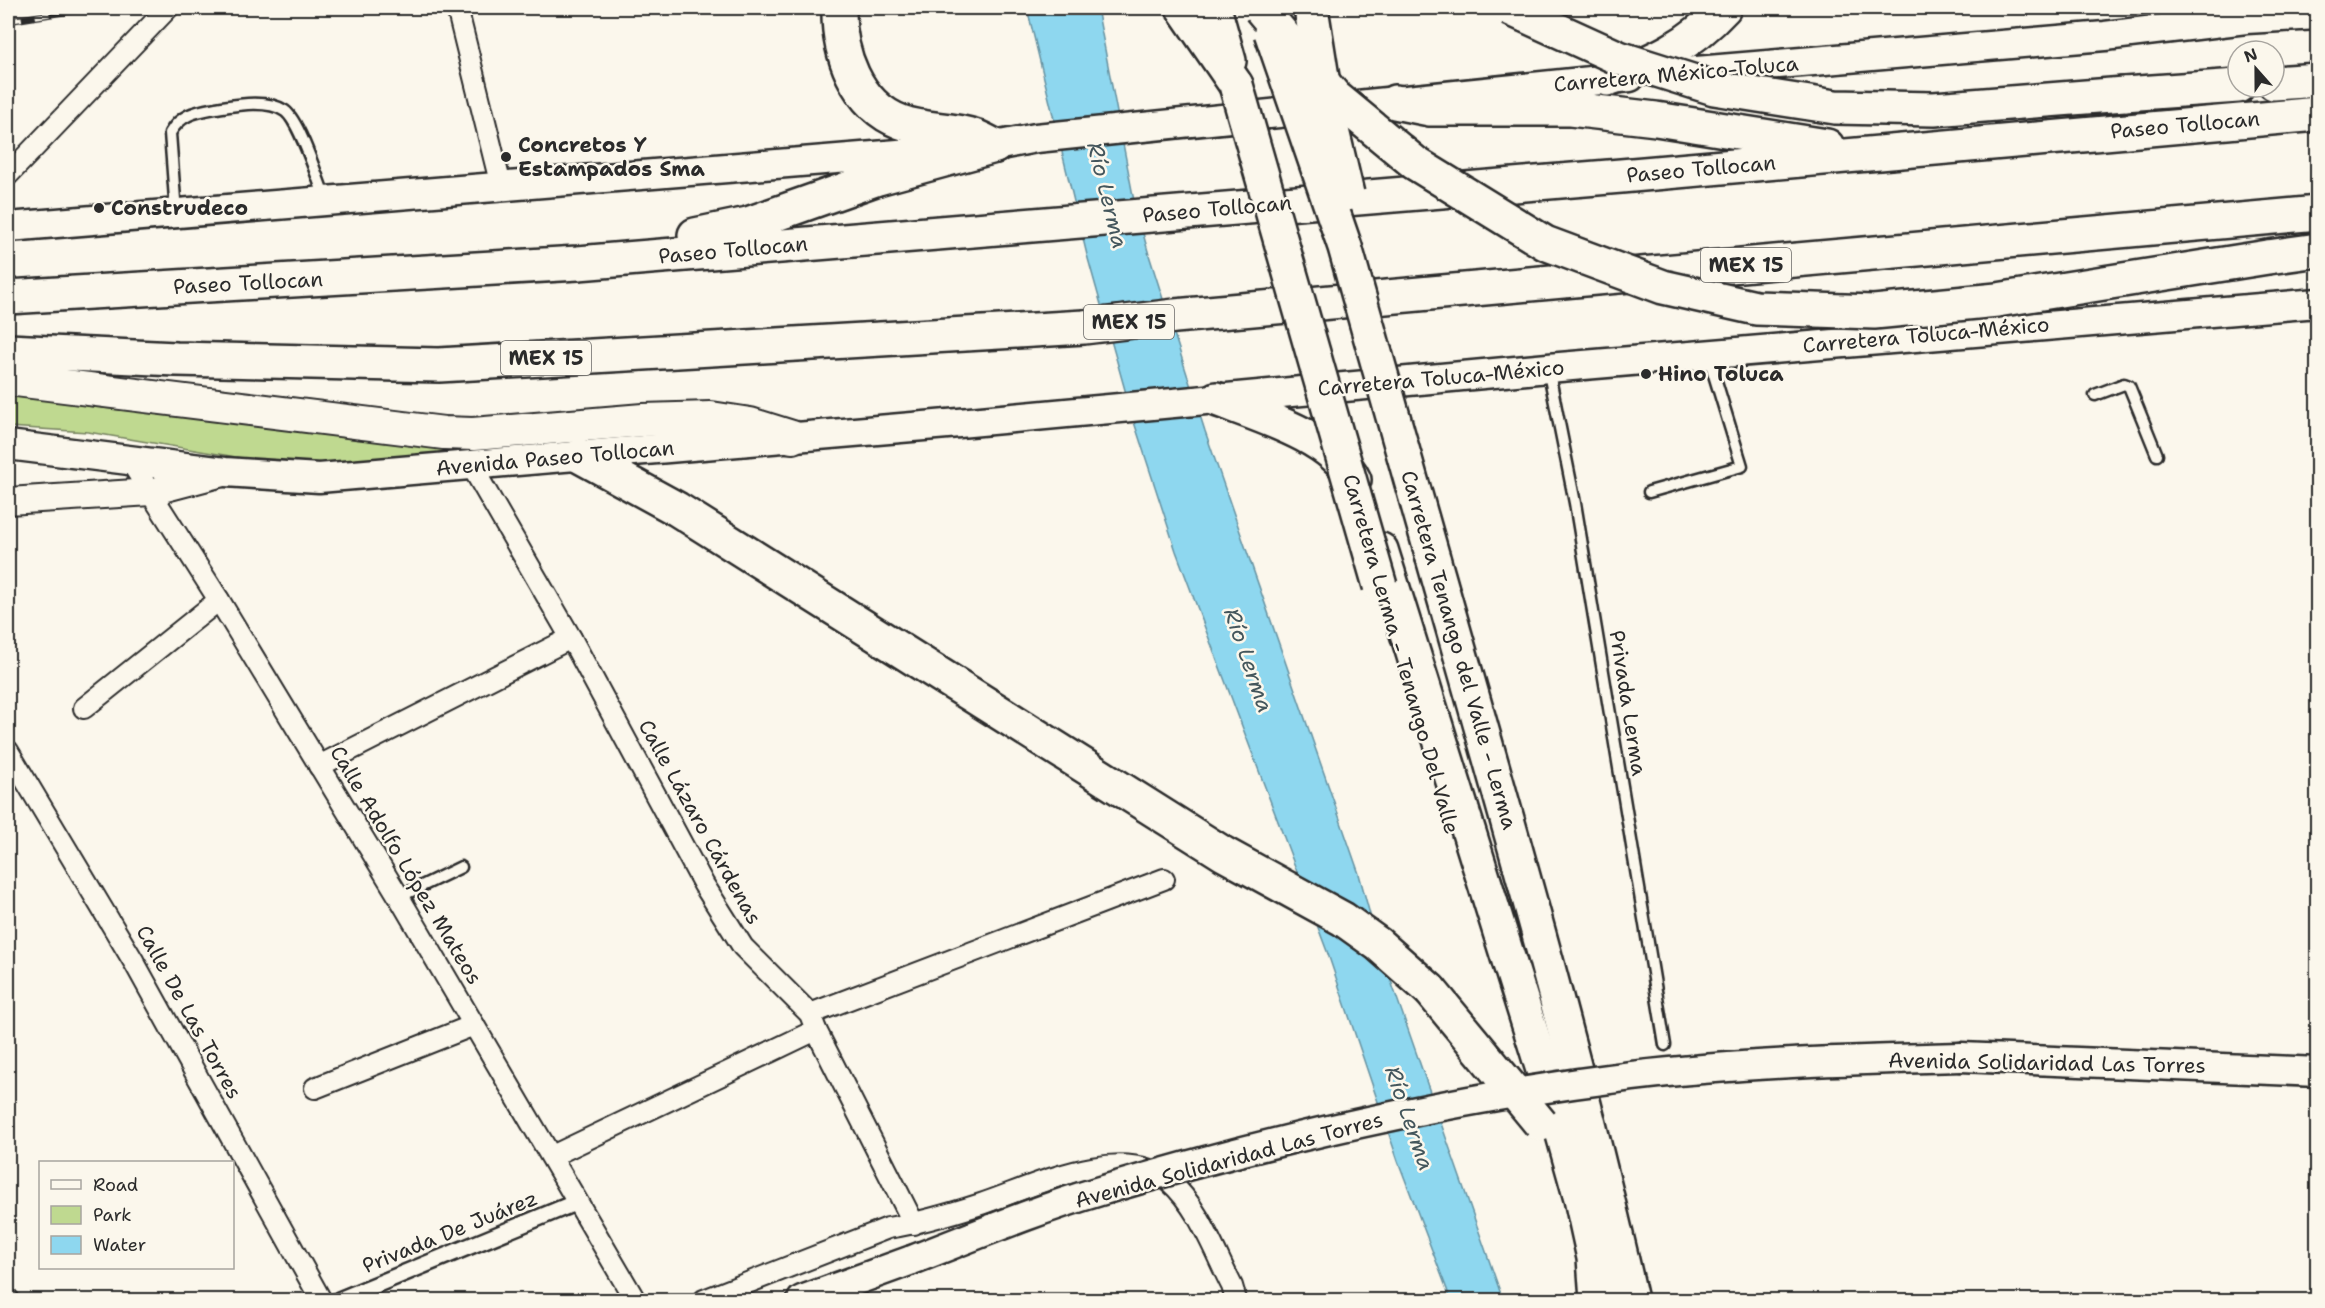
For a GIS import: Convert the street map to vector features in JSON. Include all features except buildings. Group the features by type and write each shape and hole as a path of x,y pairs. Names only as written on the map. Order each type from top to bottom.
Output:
{"highway":[{"path":"839,8 841,36 847,62 855,79 876,108 902,122 974,135 995,146"},
{"path":"1182,8 1236,85"},
{"name":"Carretera Lerma - Tenango Del Valle","path":"1214,8 1380,586 1541,1124 1588,1300"},
{"path":"1262,8 1335,97 1414,164 1545,243 1675,290 1756,308 1874,312 1997,300 2318,249"},
{"name":"Carretera Tenango del Valle - Lerma","path":"1262,8 1345,247 1571,1048 1631,1300"},
{"path":"1311,8 1327,109 1354,220 1345,247"},
{"path":"1509,8 1619,58 1704,85 1835,107 1934,109 2226,87"},
{"path":"1608,79 1650,63 1674,50 1711,22 1724,8"},
{"path":"2286,82 2318,80"},
{"path":"1395,102 1430,109 1570,109 1801,141 1870,154"},
{"name":"Paseo Tollocan","path":"8,297 579,263 2318,114"},
{"path":"579,263 668,240 748,224 878,178 995,146"},
{"name":"MEX 15","path":"8,351 439,365 1084,327 1175,316 2318,213"},
{"path":"1210,399 1294,429 1315,442 1337,459 1352,476 1363,499 1562,1131 1581,1199 1594,1258 1597,1300"},
{"path":"580,456 677,509 1224,854 1343,919 1378,944 1430,990 1541,1124"}],"main road":[{"path":"2311,8 2318,14"},
{"name":"Carretera México-Toluca","path":"995,146 1036,138 1608,79 2105,36 2253,13 2318,14"},
{"path":"8,227 995,146"},
{"name":"Carretera Toluca-México","path":"1104,409 1708,354 2318,303"},
{"path":"8,379 434,432 473,434 643,420 711,418 750,424 792,437"},
{"name":"Avenida Paseo Tollocan","path":"8,445 225,472 319,478 1104,409"},
{"name":"Avenida Solidaridad Las Torres","path":"802,1300 1098,1191 1333,1129 1484,1098 1632,1076 1796,1062 1961,1057 2318,1072"}],"street":[{"path":"8,175 168,8"},
{"path":"457,8 501,186"},
{"name":"Calle Adolfo López Mateos","path":"129,459 219,600 399,897 635,1300"},
{"name":"Calle Lázaro Cárdenas","path":"471,465 571,638 704,885 726,921 743,947 813,1022 914,1224"},
{"path":"8,501 151,492 225,472"},
{"path":"84,708 219,600"},
{"path":"319,766 571,638"},
{"name":"Calle De Las Torres","path":"8,751 134,962 312,1297"},
{"path":"552,1156 813,1022 1164,879"},
{"path":"315,1088 474,1025"},
{"path":"704,1300 888,1228 914,1224 983,1204 1046,1180 1106,1166 1129,1166 1152,1170 1168,1180 1188,1201 1232,1286 1236,1300"},
{"name":"Privada De Juárez","path":"339,1300 578,1202"}],"lane":[{"path":"176,213 170,133 176,123 193,112 240,104 272,106 286,112 296,125 326,200"},
{"path":"1650,492 1742,466 1708,354"},
{"name":"Privada Lerma","path":"1548,368 1575,503 1665,1045"},
{"path":"2095,395 2124,384 2129,386 2157,455"},
{"path":"399,897 461,867"}],"green space":[{"path":"8,393 93,407 407,439 463,452 301,468 88,432 8,427"}],"water":[{"name":"Río Lerma","path":"1027,8 1097,8 1134,201 1149,255 1205,431 1359,874 1378,944 1503,1300 1451,1300 1398,1161 1328,954 1176,551 1134,422 1087,255"}],"railway":[{"path":"8,21 89,8"}],"place":[{"name":"Concretos Y Estampados Sma","path":"506,157"},
{"name":"Construdeco","path":"99,208"},
{"name":"Hino Toluca","path":"1646,374"}]}
